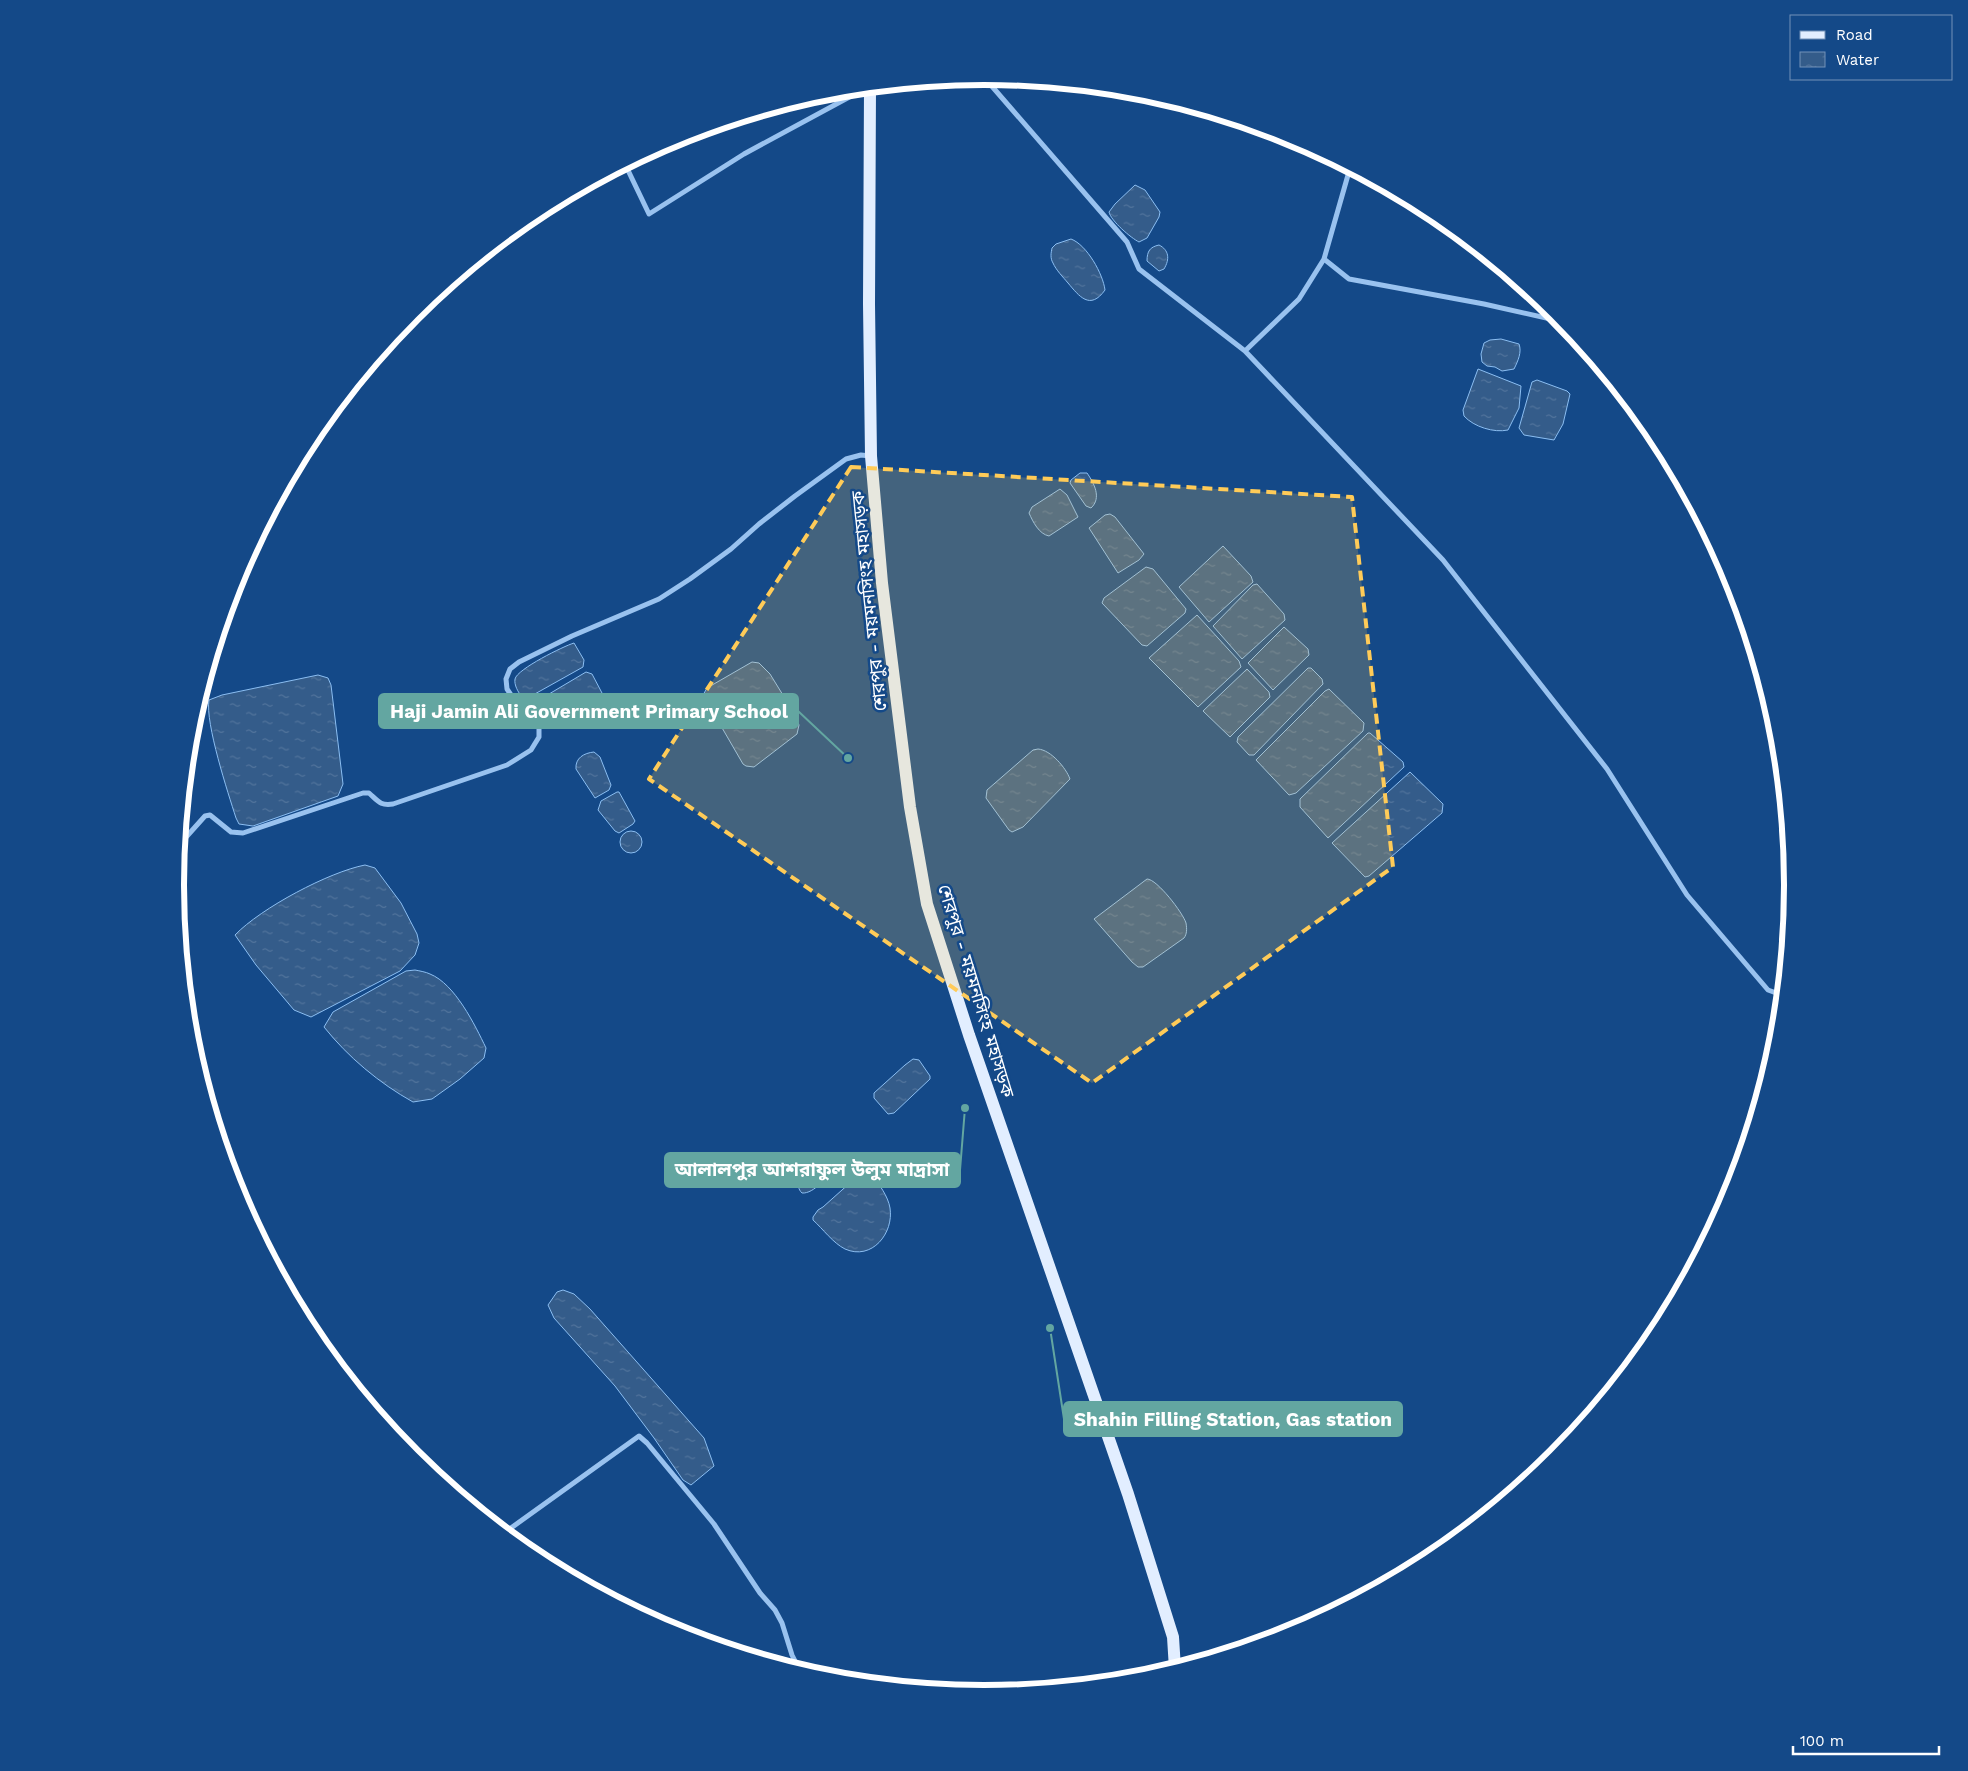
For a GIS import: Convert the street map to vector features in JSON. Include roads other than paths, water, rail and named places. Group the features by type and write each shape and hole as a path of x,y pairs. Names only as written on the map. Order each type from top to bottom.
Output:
{"main road":[{"name":"শেরপুর - ময়মনসিংহ মহাসড়ক","path":"870,94 869,304 872,456 882,583 910,807 927,904 969,1035 1128,1494 1173,1637 1174,1663"}],"street":[{"path":"991,85 1127,242 1139,269 1245,351 1444,560 1607,769 1687,895 1768,990 1777,993"},
{"path":"628,169 649,214 744,154 850,97"},
{"path":"1245,351 1299,299 1324,259 1348,173"},
{"path":"1324,259 1349,280 1484,304 1550,319"},
{"path":"185,838 205,816 210,816 231,832 243,833 363,793 369,793 378,804 386,806 507,765 531,750 538,737 540,727 539,721 533,713 513,698 507,689 506,679 510,670 519,662 572,636 658,599 690,580 731,549 759,524 846,459 861,455 872,456"},
{"path":"509,1529 639,1436 647,1443 714,1524 760,1593 775,1610 782,1623 796,1664"}],"water":[{"path":"1135,185 1145,190 1160,212 1147,238 1139,242 1117,224 1109,212"},
{"path":"1071,239 1083,247 1098,268 1104,283 1105,290 1094,300 1085,299 1076,293 1052,261 1052,248 1056,244"},
{"path":"1159,245 1165,249 1168,258 1164,269 1159,271 1147,261 1150,250"},
{"path":"1501,339 1519,344 1520,353 1514,369 1502,371 1495,367 1487,366 1482,362 1481,354 1484,343 1490,340"},
{"path":"1478,369 1521,386 1519,408 1508,430 1497,431 1485,428 1473,423 1464,416 1463,410"},
{"path":"1537,380 1567,391 1570,394 1563,424 1554,440 1524,435 1519,428 1532,382"},
{"path":"1080,473 1087,473 1096,490 1096,500 1091,508 1086,506 1070,483"},
{"path":"1060,489 1067,495 1078,517 1049,536 1045,535 1034,524 1029,513 1032,507"},
{"path":"1110,514 1115,517 1144,554 1139,560 1118,573 1089,528 1105,515"},
{"path":"1223,546 1251,576 1253,582 1209,622 1179,587"},
{"path":"1146,567 1153,569 1186,609 1185,613 1147,646 1142,645 1102,603 1104,598"},
{"path":"1257,584 1284,614 1285,620 1242,659 1213,626 1253,585"},
{"path":"1197,615 1239,661 1241,667 1198,707 1149,658"},
{"path":"1284,627 1308,649 1309,655 1273,690 1248,663"},
{"path":"574,643 584,660 583,667 529,697 522,697 515,684 515,679 518,675 542,658"},
{"path":"752,662 759,663 770,674 794,713 799,725 797,734 754,767 743,764 703,695 707,688"},
{"path":"1308,668 1311,668 1322,679 1323,684 1254,755 1249,755 1237,742 1238,737"},
{"path":"1247,669 1269,692 1270,697 1230,737 1203,711"},
{"path":"586,672 592,674 602,696 553,724 549,725 546,723 540,715 538,703 544,697"},
{"path":"318,675 328,678 331,685 343,784 338,796 253,826 239,824 218,758 210,725 209,700 222,695"},
{"path":"1329,689 1364,723 1363,731 1296,793 1289,795 1256,760"},
{"path":"1368,733 1403,762 1404,767 1328,838 1300,807 1300,799"},
{"path":"1038,749 1053,756 1070,779 1023,827 1012,832 986,798 987,790 1033,750"},
{"path":"594,752 600,757 611,785 609,790 595,798 576,769 577,762 581,757"},
{"path":"1410,772 1443,804 1442,813 1369,876 1365,877 1332,843"},
{"path":"619,792 635,821 619,833 615,831 598,810 601,801"},
{"path":"631,831 639,834 642,842 639,850 631,853 623,850 620,842 623,834"},
{"path":"365,865 375,868 401,903 417,934 419,943 415,955 400,971 311,1017 294,1010 256,965 235,935 261,914 296,892 333,875"},
{"path":"1147,879 1157,884 1175,905 1186,923 1186,935 1143,967 1138,967 1094,919"},
{"path":"415,970 430,974 448,987 463,1006 486,1048 484,1058 460,1079 432,1099 413,1102 365,1069 343,1049 324,1027 333,1012 406,971"},
{"path":"913,1059 919,1060 930,1076 930,1079 894,1113 888,1114 874,1098 874,1093"},
{"path":"820,1160 831,1165 830,1169 820,1184 807,1193 802,1193 799,1187 801,1175 809,1164"},
{"path":"864,1172 871,1174 883,1190 889,1204 890,1217 885,1235 879,1242 872,1248 855,1252 845,1249 836,1243 813,1220 813,1217 818,1210"},
{"path":"563,1290 574,1294 590,1309 704,1438 714,1466 691,1485 683,1480 615,1386 554,1318 548,1305 557,1292"}],"place":[{"name":"Haji Jamin Ali Government Primary School","path":"848,758"},
{"name":"আলালপুর আশরাফুল উলুম মাদ্রাসা","path":"965,1108"},
{"name":"Shahin Filling Station, Gas station","path":"1050,1328"}]}
